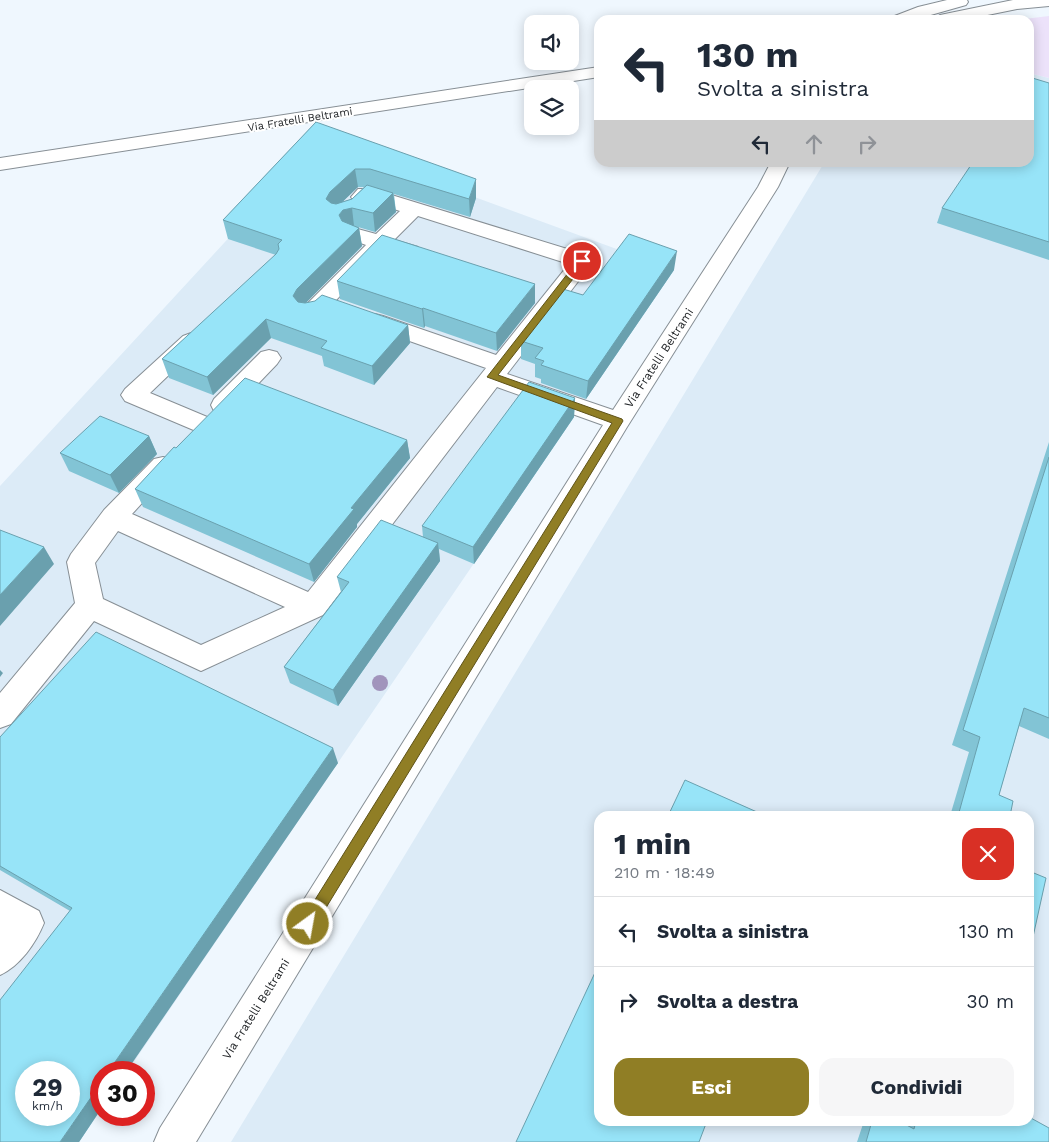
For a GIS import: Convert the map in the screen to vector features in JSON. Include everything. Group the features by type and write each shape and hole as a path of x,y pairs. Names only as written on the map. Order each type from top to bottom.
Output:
{"street":[{"path":"895,15 904,0 922,15 971,0"},
{"path":"964,15 1017,4 1049,1"},
{"name":"Via Fratelli Beltrami","path":"0,164 594,73"},
{"name":"Via Fratelli Beltrami","path":"174,1142 618,421 768,187 778,167"},
{"path":"90,606 201,659 313,607 497,371 544,295 582,261 365,193 347,210"},
{"path":"414,208 315,308 350,312 618,421"},
{"path":"354,234 426,257"},
{"path":"203,425 133,395 206,328"},
{"path":"90,606 81,562 113,517 269,358"},
{"path":"113,517 313,607"},
{"path":"0,715 90,606"},
{"path":"0,907 27,923 0,957"}],"shaded area":[{"path":"1049,16 1049,78 1034,74 1034,18"},
{"path":"1034,74 1049,78 1049,1142 231,1142 822,167 1034,167"},
{"path":"319,140 674,270 135,1061 90,1061 90,1126 79,1142 0,1142 0,486"}],"building":[{"path":"1034,78 1049,83 1049,242 942,208 970,167 1034,167"},
{"path":"316,122 476,179 469,199 370,169 355,169 330,192 326,199 336,204 352,199 367,185 393,193 373,213 352,208 343,210 339,215 342,221 359,228 297,289 293,296 298,302 305,303 315,301 322,295 408,325 372,366 321,348 327,341 266,319 207,377 162,359 276,254 279,249 278,244 282,240 223,220"},
{"path":"629,234 677,251 588,381 541,365 544,361 535,358 543,348 521,341 563,289 583,295"},
{"path":"382,235 535,284 496,333 337,281"},
{"path":"245,378 407,440 351,508 354,509 309,564 135,489 174,447 176,448"},
{"path":"529,382 575,398 473,547 422,526"},
{"path":"100,416 149,436 110,475 60,453"},
{"path":"1049,457 1049,718 1024,708 999,795 1013,801 1011,811 959,811 980,737 963,730"},
{"path":"381,520 438,543 333,690 284,667 349,582 337,577"},
{"path":"0,530 44,547 0,595"},
{"path":"96,632 333,748 116,1061 90,1061 90,1099 80,1113 80,1061 15,1061 15,1126 71,1126 60,1142 0,1142 0,1000 72,908 0,866 0,737"},
{"path":"685,780 755,811 670,811"},
{"path":"1034,873 1046,878 1034,932"},
{"path":"594,975 594,1126 705,1126 699,1142 516,1142"},
{"path":"1034,1120 1049,1128 1049,1142 866,1142 871,1126 908,1126 914,1129 915,1126 1034,1126"}],"route":[{"path":"308,924 618,421 492,377 582,261"}]}
